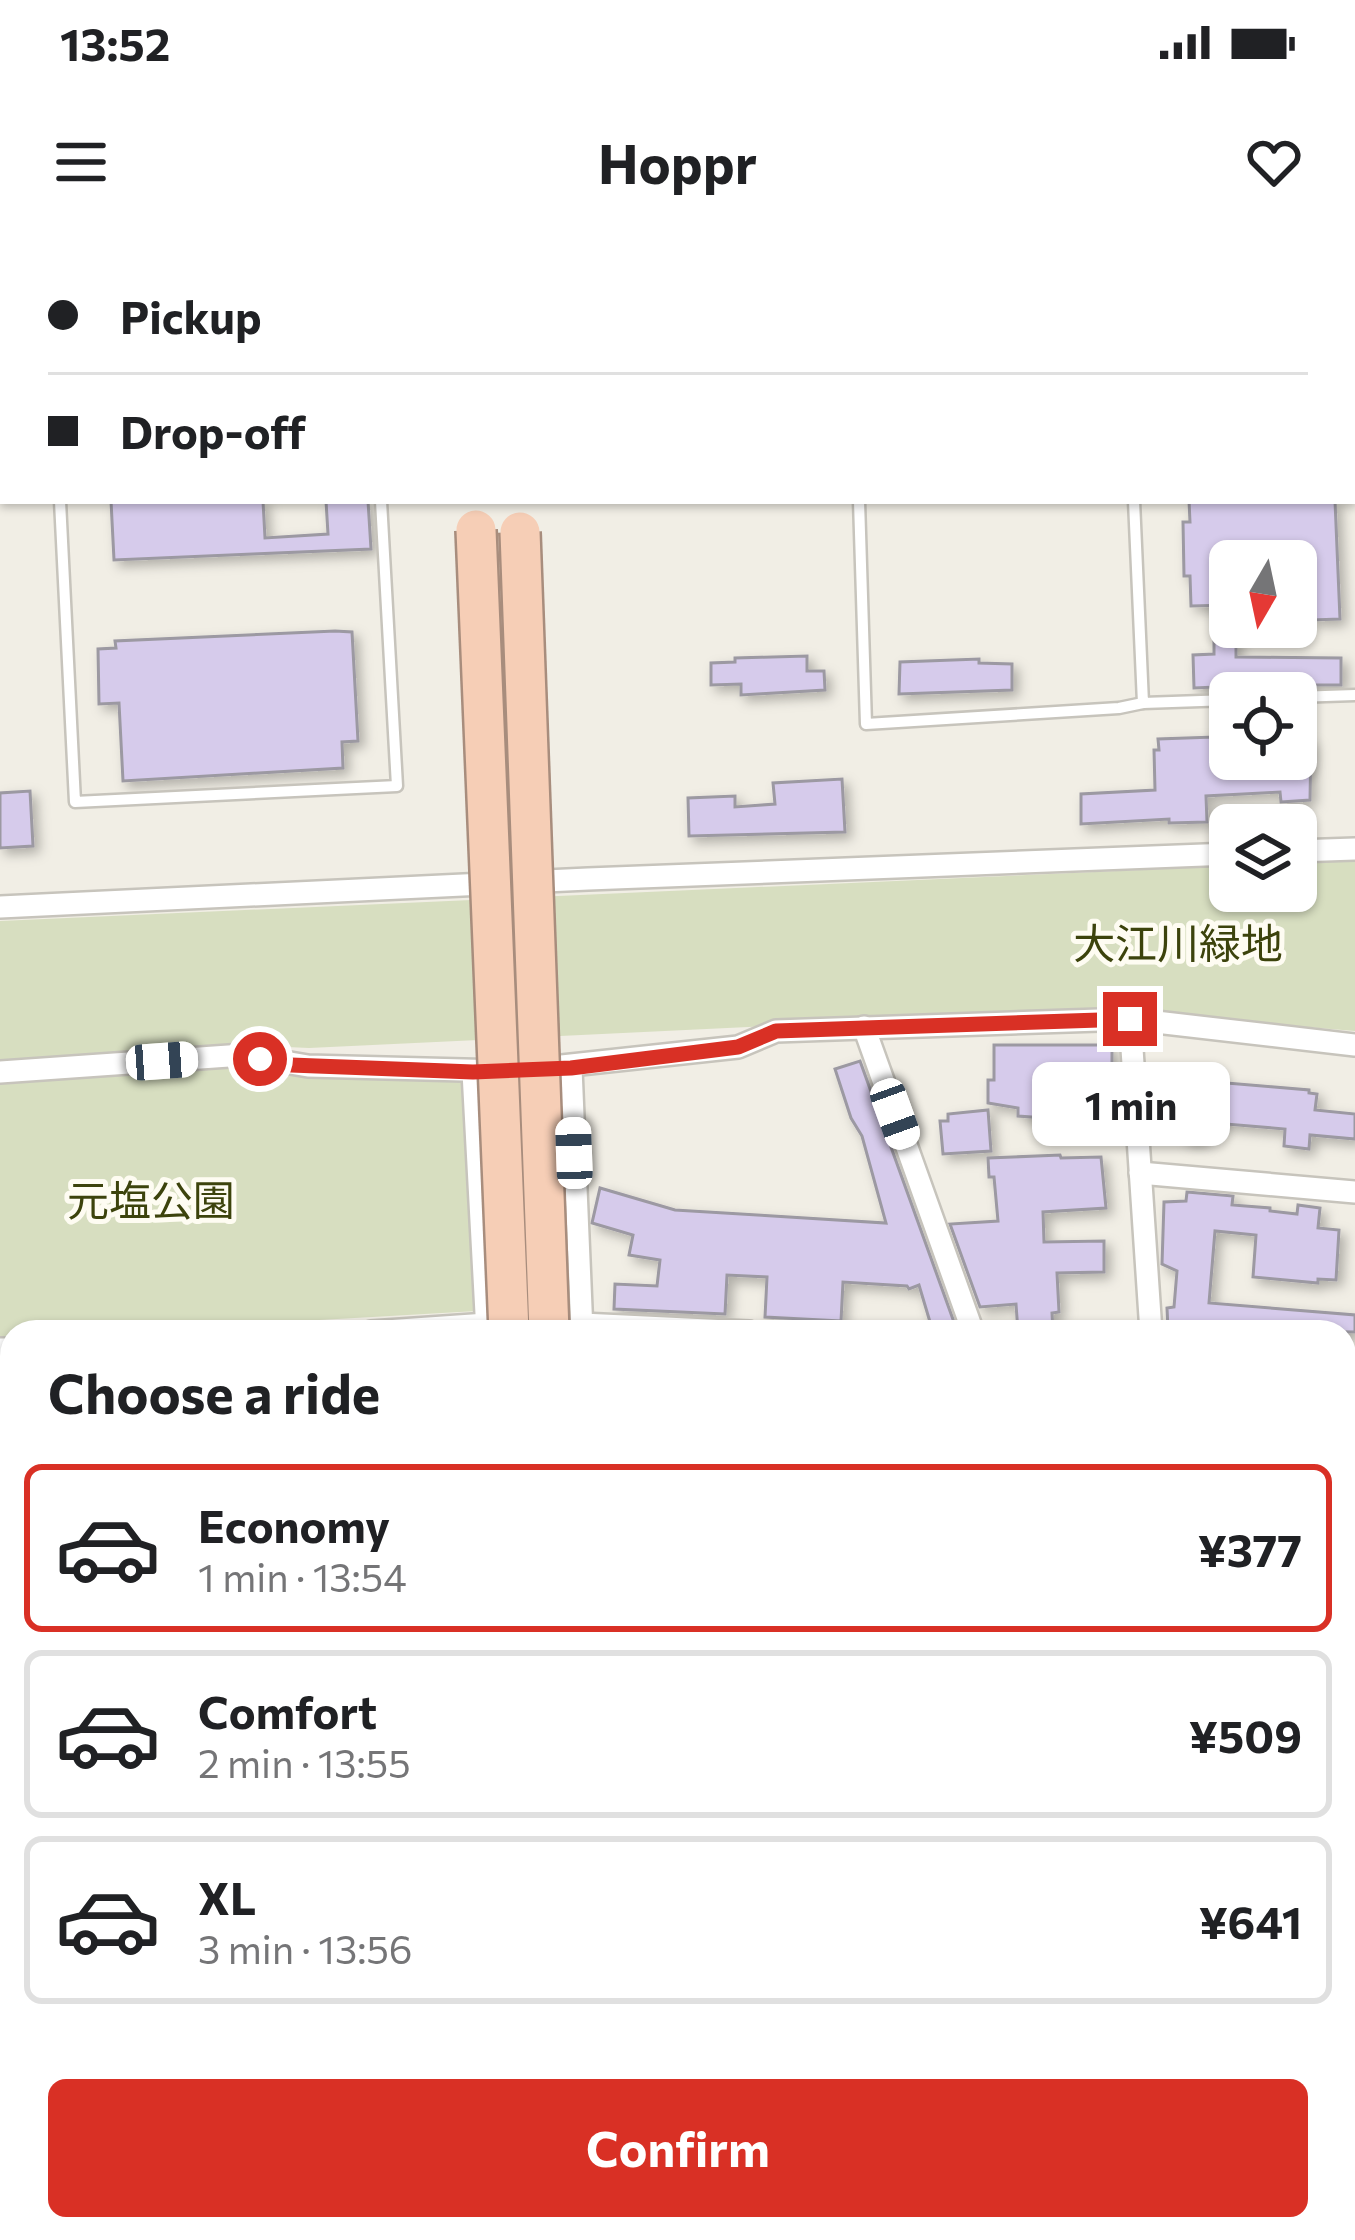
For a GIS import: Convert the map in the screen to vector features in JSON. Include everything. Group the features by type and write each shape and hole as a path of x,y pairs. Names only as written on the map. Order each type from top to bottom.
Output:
{"highway":[{"path":"475,516 494,1320"},
{"path":"519,517 570,1320"}],"street":[{"path":"1317,850 1355,849"},
{"path":"0,908 1209,855"},
{"path":"1130,1019 1150,1320"},
{"path":"0,1072 243,1055 291,1065 473,1072 571,1068 738,1047 776,1031 1130,1019 1355,1045"},
{"path":"864,1027 969,1320"},
{"path":"571,1068 571,1320"},
{"path":"473,1072 493,1320"},
{"path":"1140,1174 1355,1192"}],"lane":[{"path":"60,504 75,802 397,786 381,504"},
{"path":"859,504 866,724 1209,701"},
{"path":"1134,504 1143,703"},
{"path":"1317,696 1355,695"}],"green space":[{"name":"大江川緑地","path":"1355,860 1355,1031 1104,1010 309,1048 241,1045 0,1060 0,921 1209,867 1209,912 1317,912 1317,862"},
{"name":"元塩公園","path":"245,1064 263,1072 456,1080 466,1086 477,1311 319,1320 0,1320 0,1076"}],"building":[{"path":"111,504 263,504 265,538 328,534 326,504 368,504 371,549 114,560"},
{"path":"1189,504 1335,504 1340,619 1317,620 1317,540 1209,540 1209,606 1191,606 1190,576 1184,576 1183,522 1190,522"},
{"path":"352,632 358,741 342,742 343,768 123,781 119,703 99,704 98,649 116,648 115,641"},
{"path":"1214,648 1236,648 1236,657 1341,658 1341,685 1317,685 1317,672 1209,672 1209,687 1194,688 1193,655 1214,654"},
{"path":"807,656 807,671 824,671 825,690 741,695 741,684 711,685 711,663"},
{"path":"979,659 979,663 1012,664 1012,690 899,694 900,662"},
{"path":"1209,737 1209,780 1310,780 1310,800 1281,802 1280,792 1206,796 1207,822 1169,823 1169,819 1081,824 1081,794 1155,790 1158,739"},
{"path":"842,779 845,832 689,836 688,798 735,796 735,807 775,804 773,783"},
{"path":"30,791 33,846 0,848 0,793"},
{"path":"994,1045 1112,1045 1112,1106 1103,1106 1103,1117 1044,1123 1044,1118 1018,1116 1018,1108 988,1103 988,1080 994,1080"},
{"path":"860,1061 953,1320 929,1320 919,1285 909,1289 843,1282 841,1320 765,1317 767,1277 727,1275 725,1314 614,1309 615,1284 657,1286 660,1260 629,1255 633,1235 592,1223 600,1188 675,1210 886,1223 862,1136 835,1069"},
{"path":"1170,1082 1309,1090 1317,1094 1315,1110 1355,1114 1355,1139 1310,1135 1309,1149 1284,1146 1285,1129 1203,1122 1201,1140 1184,1139 1185,1120 1173,1119 1173,1112 1166,1111"},
{"path":"988,1110 991,1151 943,1154 940,1121 948,1121 948,1114"},
{"path":"1101,1157 1106,1208 1043,1212 1044,1242 1104,1241 1104,1272 1057,1273 1059,1312 1052,1313 1052,1320 1017,1320 1016,1304 980,1307 950,1224 998,1221 988,1158"},
{"path":"1187,1192 1233,1196 1232,1205 1270,1211 1297,1214 1298,1205 1320,1208 1318,1228 1339,1230 1336,1280 1318,1279 1318,1283 1253,1277 1256,1235 1215,1231 1209,1303 1355,1315 1355,1320 1168,1320 1167,1308 1174,1307 1177,1271 1162,1264 1164,1202 1186,1201"}],"route":[{"path":"260,1059 308,1066 506,1071 571,1068 738,1047 776,1031 1130,1019"}]}
